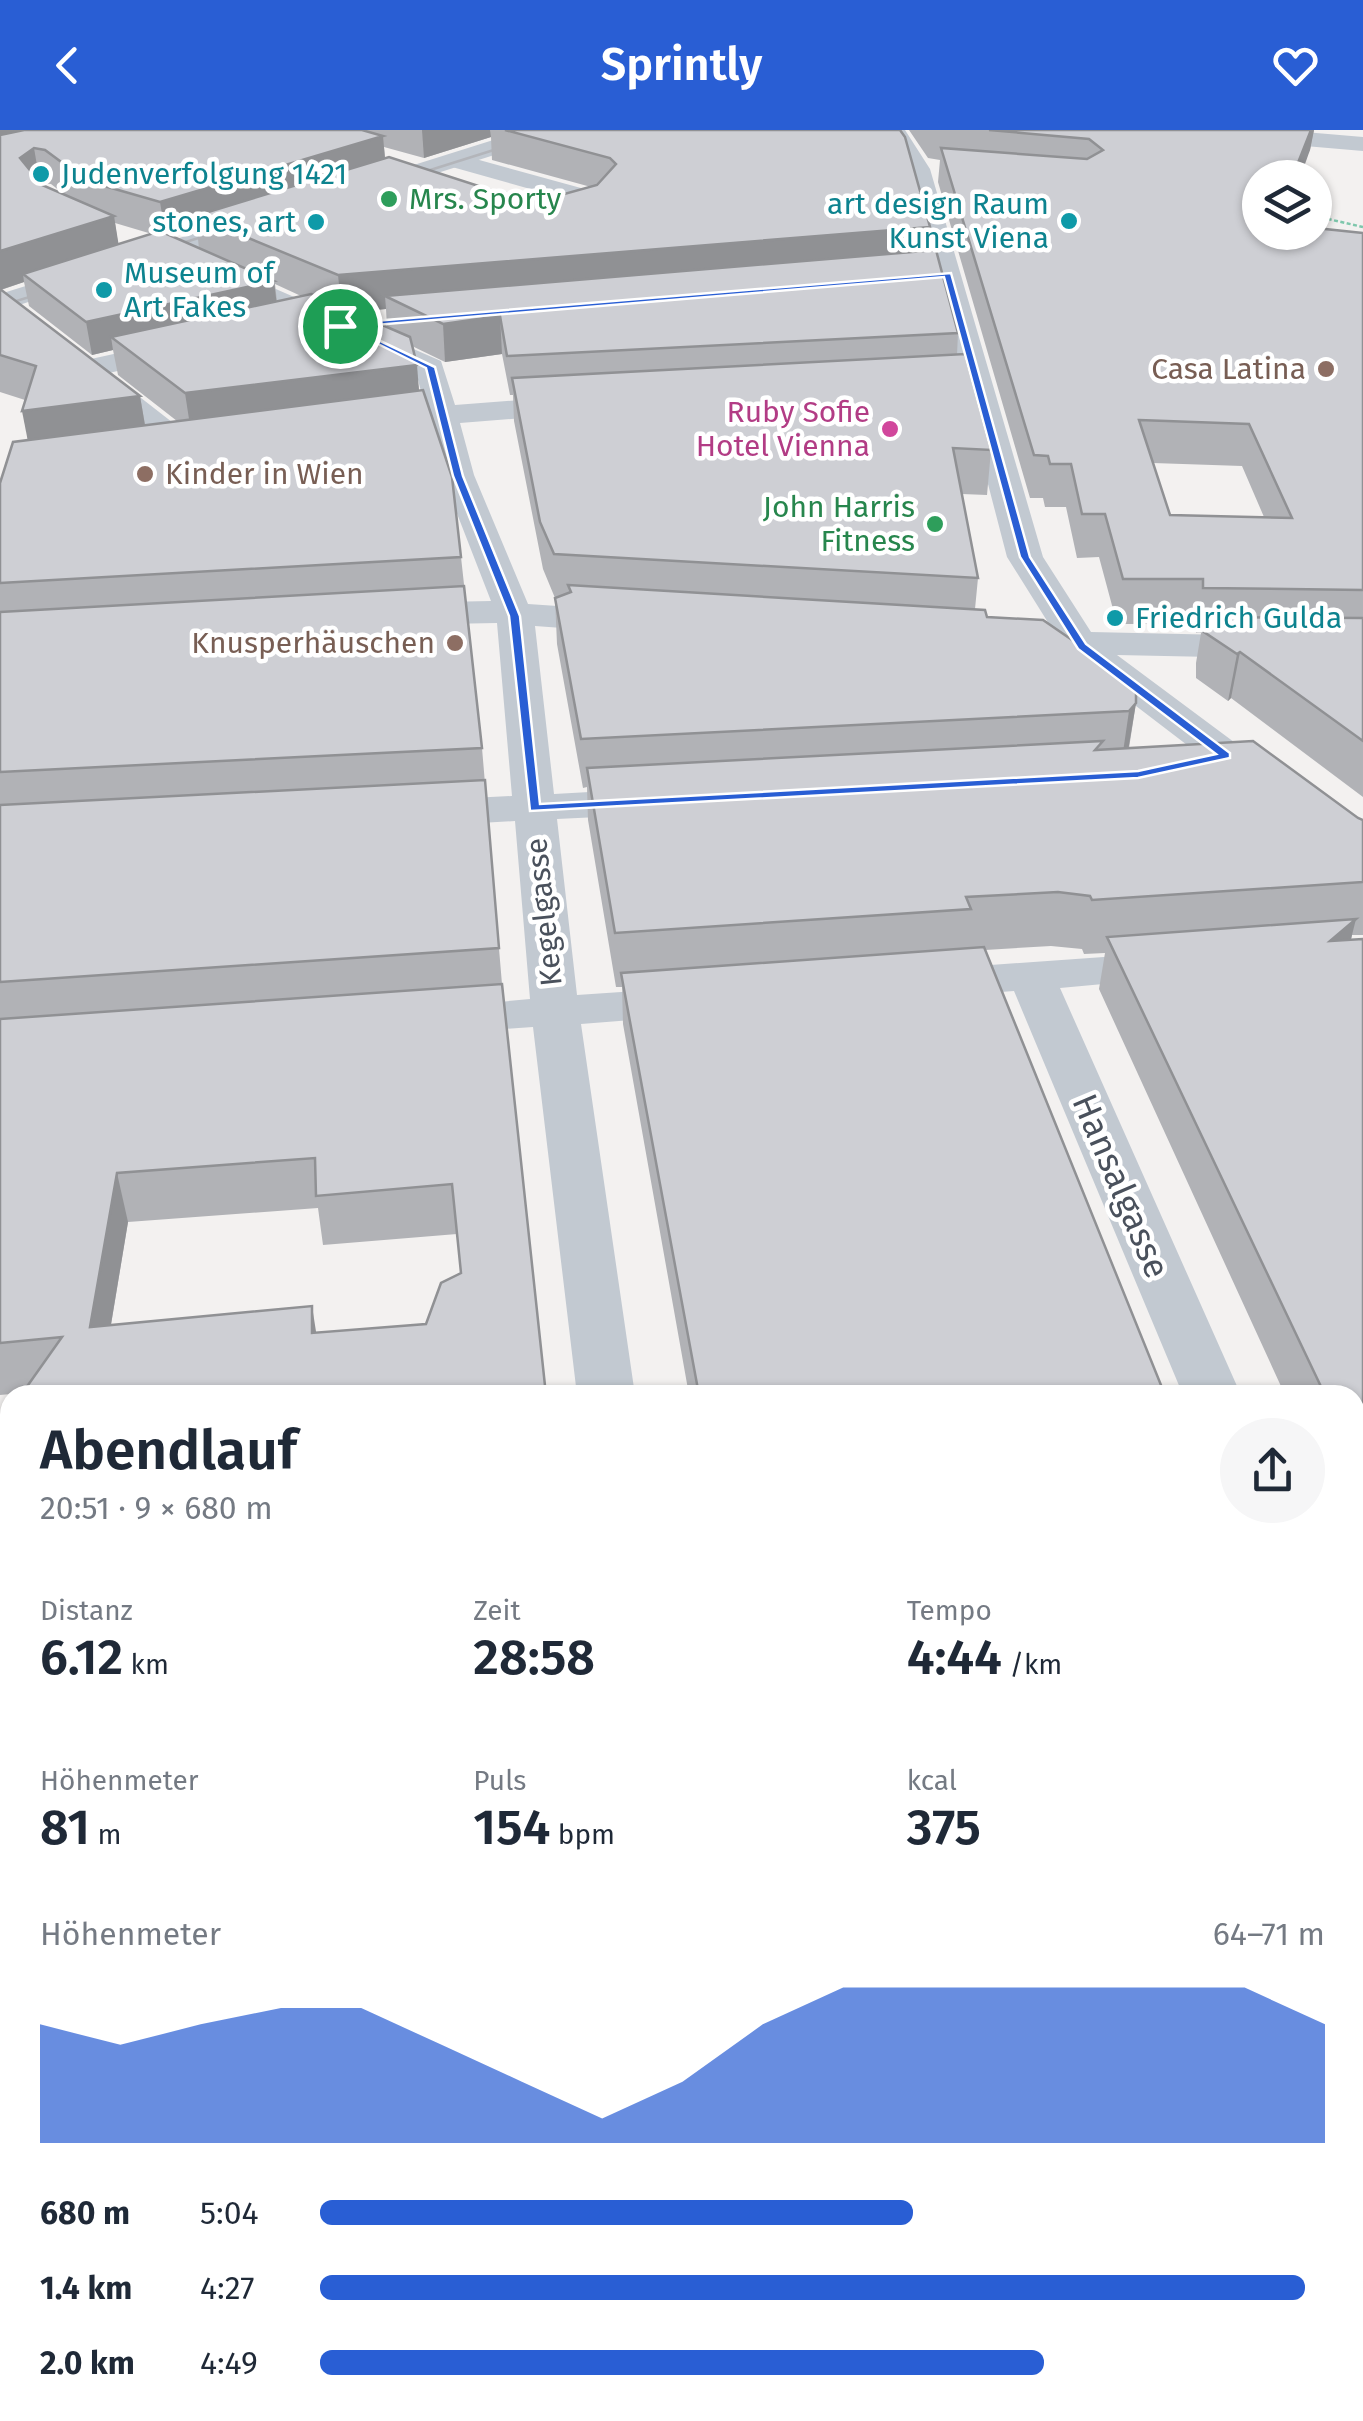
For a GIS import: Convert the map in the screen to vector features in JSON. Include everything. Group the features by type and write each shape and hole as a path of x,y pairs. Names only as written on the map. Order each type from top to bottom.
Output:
{"street":[{"path":"338,197 550,130"},
{"path":"894,130 929,169 964,383 1025,557 1082,646 1363,859"},
{"path":"1199,130 1360,144"},
{"path":"372,155 423,170"},
{"path":"454,160 601,202 594,210 557,222"},
{"path":"393,180 443,196"},
{"path":"0,303 302,208"},
{"name":"Kegelgasse","path":"168,250 430,367 458,476 515,616 554,1012 605,1385"},
{"path":"908,278 948,274"},
{"path":"0,303 184,446"},
{"path":"261,330 330,321 399,321"},
{"path":"86,369 222,338"},
{"path":"370,423 444,413 612,402"},
{"path":"147,451 221,442"},
{"path":"358,616 476,611 671,624"},
{"path":"965,640 1082,646 1363,649"},
{"path":"1176,768 1226,756"},
{"path":"368,816 695,799"},
{"path":"881,987 1224,962"},
{"name":"Hansalgasse","path":"1031,976 1208,1385"},
{"path":"386,1023 736,998"}],"path":[{"path":"1332,220 1363,227"}],"building":[{"path":"24,130 362,130 383,136 160,202 87,181 45,150 34,148 20,158 42,185 114,216 0,251 0,135"},
{"path":"505,130 900,130 930,227 338,275 195,216 389,157 497,192 550,198 597,185 616,164 610,158"},
{"path":"989,130 1311,130 1299,160 1242,160 1242,250 1332,250 1332,230 1363,233 1363,590 1203,588 1203,579 1123,579 1105,514 1082,514 1071,464 1050,464 1048,456 1034,455 941,148 1087,159 1103,150 1089,139","holes":["1139,420 1249,424 1292,518 1170,515"]},
{"path":"160,231 274,281 86,322 23,274"},
{"path":"936,250 958,333 507,356 500,316 443,324 385,296"},
{"path":"0,289 140,396 22,411 36,366 0,355"},
{"path":"311,294 410,337 417,365 185,393 111,337"},
{"path":"965,354 991,450 953,448 978,578 554,554 540,522 512,378"},
{"path":"423,390 452,477 461,557 0,583 0,483 13,442"},
{"path":"568,585 985,610 987,617 1043,620 1136,684 1136,703 1129,711 581,739 555,598 571,592"},
{"path":"464,586 482,748 0,772 0,612"},
{"path":"1204,617 1363,618 1363,741 1240,652 1237,654 1204,632"},
{"path":"1103,741 1095,750 1253,741 1363,820 1363,882 1092,900 1090,896 1058,892 966,897 971,909 615,933 587,768"},
{"path":"485,780 499,948 0,982 0,805"},
{"path":"1356,919 1330,941 1363,939 1363,1385 1320,1385 1107,937"},
{"path":"984,947 1161,1385 697,1385 621,973"},
{"path":"502,984 545,1385 28,1385 62,1337 0,1343 0,1019","holes":["315,1158 316,1196 452,1184 461,1273 441,1283 426,1324 312,1333 312,1306 90,1327 117,1173"]}],"tram line":[{"path":"405,178 557,130"},
{"path":"157,251 224,230"},
{"path":"0,306 52,290"}],"place":[{"name":"Judenverfolgung 1421","path":"41,174"},
{"name":"Mrs. Sporty","path":"389,199"},
{"name":"art design Raum Kunst Viena","path":"1069,221"},
{"name":"stones, art","path":"316,222"},
{"name":"Museum of Art Fakes","path":"104,290"},
{"name":"Casa Latina","path":"1326,369"},
{"name":"Ruby Sofie Hotel Vienna","path":"890,429"},
{"name":"Kinder in Wien","path":"145,474"},
{"name":"John Harris Fitness","path":"935,524"},
{"name":"Friedrich Gulda","path":"1115,618"},
{"name":"Knusperhäuschen","path":"455,643"}],"route":[{"path":"948,274 958,302 974,383 1025,557 1082,646 1226,756 1138,774 534,808 515,616 458,476 430,367 340,326 948,274"}]}
